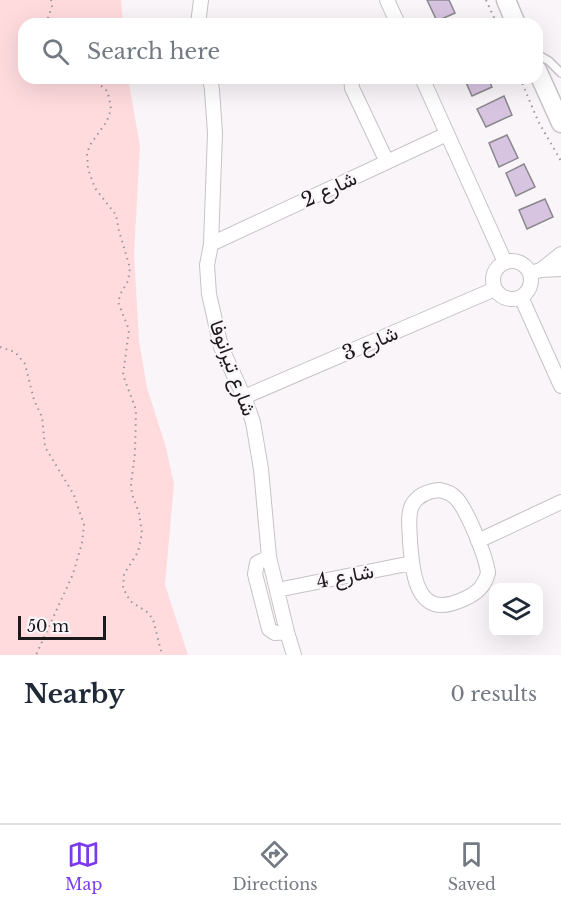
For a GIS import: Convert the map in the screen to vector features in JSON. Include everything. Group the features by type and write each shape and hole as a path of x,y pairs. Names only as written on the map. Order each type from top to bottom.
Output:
{"main road":[{"path":"506,0 514,18"},
{"path":"543,83 561,123"}],"street":[{"path":"199,18 201,0"},
{"path":"387,0 395,18"},
{"name":"شارع تيرانوفا","path":"211,84 215,133 211,244 207,265 208,294 228,364 253,422 258,448 269,557 286,632 294,655"},
{"path":"352,84 387,162"},
{"path":"425,84 505,262"},
{"name":"شارع 2","path":"211,244 447,134"},
{"path":"561,247 539,269 521,297 514,299 500,295 493,282 498,267 505,262 516,261 527,267 539,269 561,269"},
{"path":"539,269 561,254"},
{"name":"شارع 3","path":"244,397 495,289"},
{"path":"521,297 561,386"},
{"path":"439,490 455,496 478,541 487,566 488,573 485,581 475,594 451,605 435,605 423,596 412,563 409,513 413,504 429,491 439,490"},
{"path":"478,541 561,502"},
{"path":"269,557 257,563 255,574 269,629 274,633 286,632"},
{"name":"شارع 4","path":"277,590 412,563"}],"lane":[{"path":"543,58 561,72"}],"path":[{"path":"48,18 52,6 51,0"},
{"path":"486,0 494,18"},
{"path":"99,84 110,97 111,109 107,121 90,145 87,153 88,169 95,188 116,215 130,268 128,281 118,302 129,330 123,375 136,410 135,453 131,484 132,494 140,513 142,533 138,552 124,574 123,588 130,601 147,612 153,619 162,655"},
{"path":"523,84 538,121 561,161"},
{"path":"0,346 15,352 25,364 34,400 42,417 45,447 74,495 84,525 82,543 73,574 36,655"}],"shaded area":[{"path":"0,0 121,0 122,18 18,18 18,84 129,84 140,146 134,254 139,340 147,388 165,444 174,484 165,585 188,655 0,655"}],"building":[{"path":"427,0 449,0 455,13 444,18 436,18"},
{"path":"467,84 491,84 492,87 472,96"},
{"path":"504,96 512,115 486,127 477,109"},
{"path":"507,135 518,158 499,167 489,143"},
{"path":"524,164 535,187 516,196 506,173"},
{"path":"545,199 553,217 527,229 519,210"}]}
